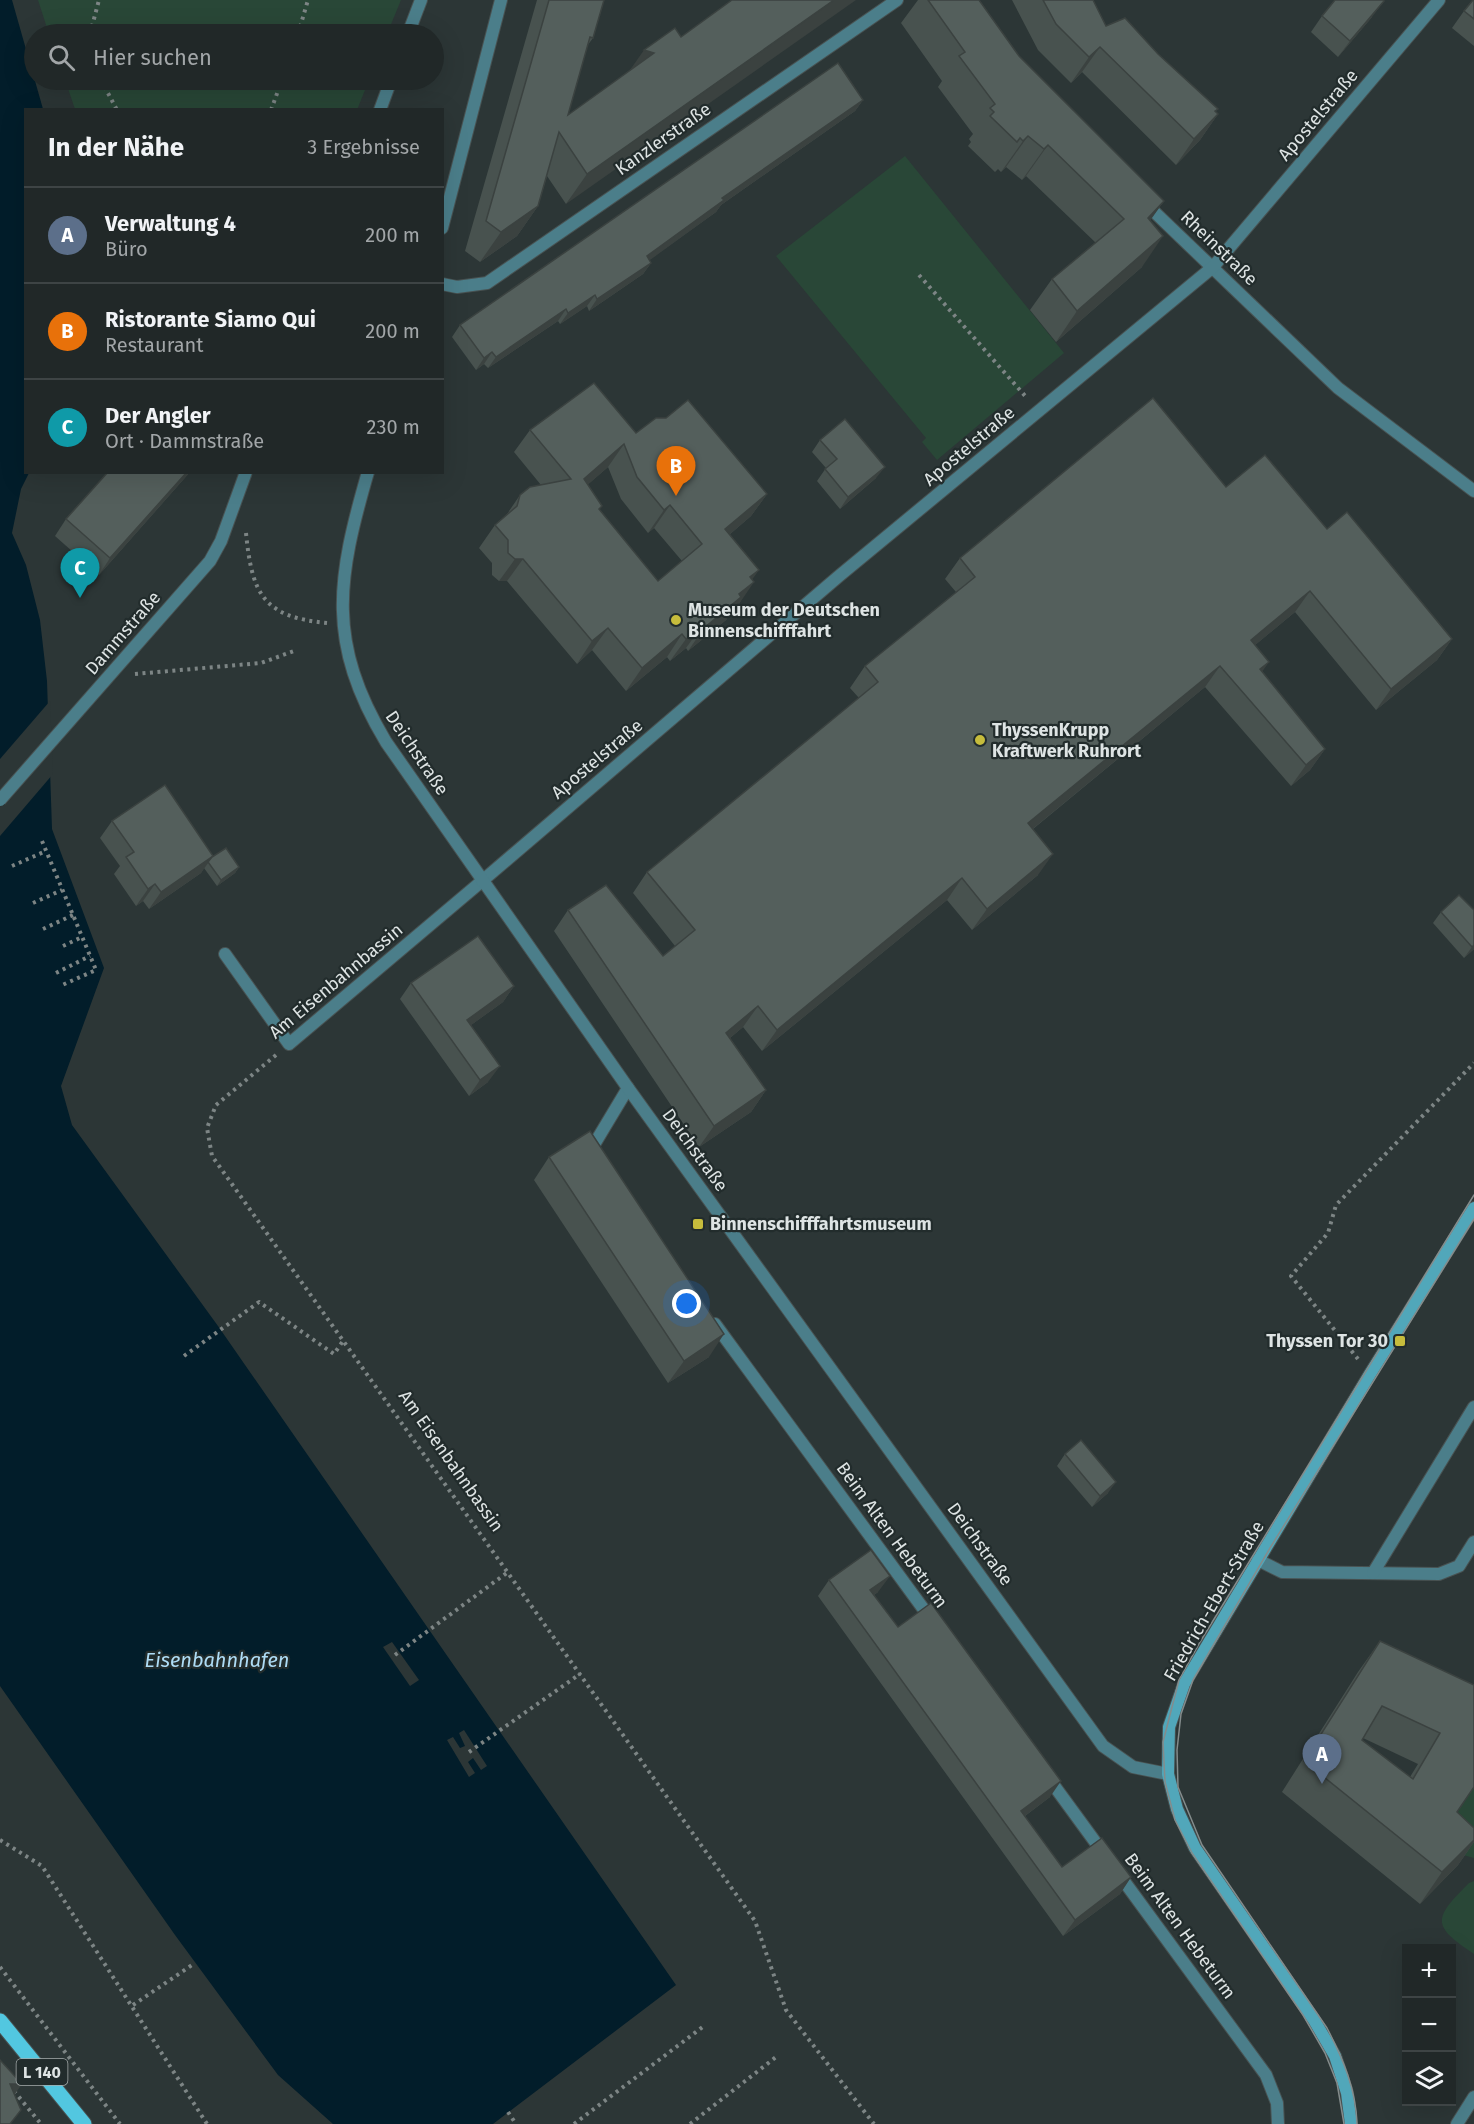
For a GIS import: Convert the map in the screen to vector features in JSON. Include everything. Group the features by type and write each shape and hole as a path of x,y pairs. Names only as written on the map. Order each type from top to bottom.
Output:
{"main road":[{"name":"Friedrich-Ebert-Straße","path":"1351,2124 1347,2093 1335,2056 1314,2020 1195,1848 1177,1809 1168,1774 1169,1727 1184,1684 1370,1374 1474,1208"},
{"name":"L 140","path":"0,2021 84,2124"}],"street":[{"path":"412,24 421,0"},
{"path":"444,220 501,0"},
{"name":"Kanzlerstraße","path":"444,284 457,287 487,283 897,0"},
{"name":"Apostelstraße","path":"483,881 839,576 1213,267 1439,0"},
{"path":"381,108 387,90"},
{"name":"Rheinstraße","path":"1139,197 1338,388 1474,491"},
{"name":"Dammstraße","path":"0,800 210,561 221,541 245,474"},
{"name":"Deichstraße","path":"367,474 356,515 342,583 342,625 365,708 386,742 628,1088 1103,1746 1133,1767 1168,1774"},
{"name":"Am Eisenbahnbassin","path":"289,1044 483,881"},
{"path":"225,954 289,1044"},
{"path":"595,1161 588,1151 628,1088"},
{"name":"Beim Alten Hebeturm","path":"708,1315 941,1632"},
{"path":"1373,1573 1474,1407"},
{"path":"1258,1560 1282,1572 1438,1574 1451,1571 1459,1566 1474,1542"},
{"name":"Beim Alten Hebeturm","path":"1040,1767 1266,2074 1277,2103 1278,2124"},
{"path":"1457,2124 1474,2097"}],"path":[{"path":"93,24 99,0"},
{"path":"301,24 308,0"},
{"path":"106,90 116,108"},
{"path":"272,108 278,90"},
{"path":"919,275 1038,411"},
{"path":"245,528 249,559 259,591 279,614 308,621 342,625"},
{"path":"136,675 261,663 294,651"},
{"path":"42,841 96,970 60,986"},
{"path":"12,866 46,852"},
{"path":"33,903 62,890"},
{"path":"43,928 73,915"},
{"path":"63,946 82,937"},
{"path":"56,973 90,956"},
{"name":"Am Eisenbahnbassin","path":"289,1044 216,1105 207,1128 212,1156 756,1921 786,2010 874,2124"},
{"path":"1370,1374 1291,1276 1328,1233 1336,1205 1474,1063"},
{"path":"184,1356 258,1302 334,1354 343,1341"},
{"path":"395,1655 508,1572"},
{"path":"469,1752 580,1674"},
{"path":"0,1840 42,1866 207,2124"},
{"path":"133,2005 195,1962"},
{"path":"0,1967 120,2124"},
{"path":"574,2124 704,2026"},
{"path":"690,2124 776,2057"},
{"path":"7,2083 41,2124"},
{"path":"508,2112 516,2124"}],"green space":[{"path":"38,0 401,0 391,24 46,24"},
{"path":"68,90 365,90 358,108 75,108"},
{"path":"905,156 1064,353 937,460 922,442 926,438 776,256"},
{"path":"1474,1775 1474,1858 1463,1855 1456,1813"},
{"path":"1474,1881 1474,1954 1450,1936 1442,1921 1449,1905 1469,1883"}],"water":[{"name":"Eisenbahnhafen","path":"0,0 12,0 24,42 24,90 38,90 43,108 24,108 24,474 28,474 21,489 12,533 26,565 40,620 47,681 52,829 104,968 61,1086 72,1125 218,1326 676,1985 493,2124 333,2124 278,2075 175,1935 0,1686"}],"pier":[{"path":"50,701 53,774 0,836 0,759"},
{"path":"392,1642 419,1680 410,1686 383,1647"},
{"path":"464,1730 487,1766 481,1770 473,1758 468,1762 475,1773 469,1777 447,1740 453,1737 460,1748 465,1746 459,1733"}],"building":[{"path":"549,0 604,0 593,38 590,37 568,115 654,53 644,50 675,28 681,37 732,0 834,0 587,174 559,132 538,206 501,232 486,221"},
{"path":"928,0 979,0 1019,56 1164,201 1148,218 1163,236 1077,311 1052,279 1124,219 1048,145 1044,149 1028,136 1023,141 1020,138 1017,142 990,116 994,112 990,108 995,104 959,56 965,52"},
{"path":"1043,0 1093,0 1106,26 1125,18 1158,54 1218,109 1215,111 1218,114 1194,139 1100,47 1089,57 1056,24"},
{"path":"1335,0 1384,1 1350,41 1322,16"},
{"path":"1474,0 1474,19 1464,11"},
{"path":"838,63 863,100 722,198 724,200 647,256 651,263 597,299 595,295 568,313 566,309 496,357 492,352 484,358 460,325"},
{"path":"594,383 636,433 656,418 666,418 688,400 767,494 725,529 759,570 750,577 754,582 739,594 741,597 704,628 702,626 686,639 682,634 642,668 608,628 592,641 523,559 515,559 508,553 508,540 495,525 517,506 520,495 530,487 571,479 530,430","holes":["624,444 637,477 664,510 670,505 702,544 658,581 599,509 602,506 584,479"]},
{"name":"ThyssenKrupp Kraftwerk Ruhrort","path":"1153,398 1226,487 1265,455 1327,529 1347,512 1452,639 1391,689 1310,591 1251,640 1269,662 1260,669 1325,749 1306,765 1220,666 1028,823 1053,854 987,909 962,878 777,1030 758,1006 726,1033 766,1090 714,1126 568,910 606,885 663,956 695,930 647,872 878,682 865,666 975,577 960,558"},
{"path":"845,419 885,467 848,497 825,469 837,459 820,440"},
{"path":"106,474 185,474 110,558 66,519"},
{"path":"165,785 213,856 161,892 155,884 148,889 126,857 134,852 112,821"},
{"path":"226,848 239,867 221,880 208,862"},
{"path":"1459,895 1474,910 1474,945 1472,947 1441,912"},
{"path":"478,936 514,986 467,1020 500,1066 480,1080 411,983"},
{"path":"590,1131 724,1334 684,1361 549,1157"},
{"path":"1081,1440 1116,1482 1100,1496 1065,1454"},
{"path":"871,1550 890,1576 870,1590 898,1627 931,1603 1061,1781 1021,1811 1062,1867 1102,1838 1131,1877 1075,1920 829,1580"},
{"path":"1380,1641 1474,1685 1474,1787 1457,1812 1474,1828 1474,1840 1442,1872 1304,1761","holes":["1382,1706 1440,1733 1413,1779 1362,1740"]},
{"path":"0,2060 22,2084 10,2084 21,2110 10,2124 0,2124"}],"tram line":[{"path":"1344,2124 1337,2083 1325,2053 1303,2015 1192,1853 1175,1820 1165,1782 1163,1742 1179,1680 1200,1642 1474,1195"},
{"path":"1357,2124 1348,2074 1327,2028 1202,1845 1178,1787 1177,1750 1181,1714 1193,1680 1270,1548 1474,1219"}],"place":[{"name":"Ristorante Siamo Qui","path":"676,496"},
{"name":"Der Angler","path":"80,598"},
{"name":"Museum der Deutschen Binnenschifffahrt","path":"676,620"},
{"name":"ThyssenKrupp Kraftwerk Ruhrort","path":"980,740"},
{"name":"Binnenschifffahrtsmuseum","path":"698,1224"},
{"name":"Thyssen Tor 30","path":"1400,1341"},
{"name":"Verwaltung 4","path":"1322,1784"}]}
